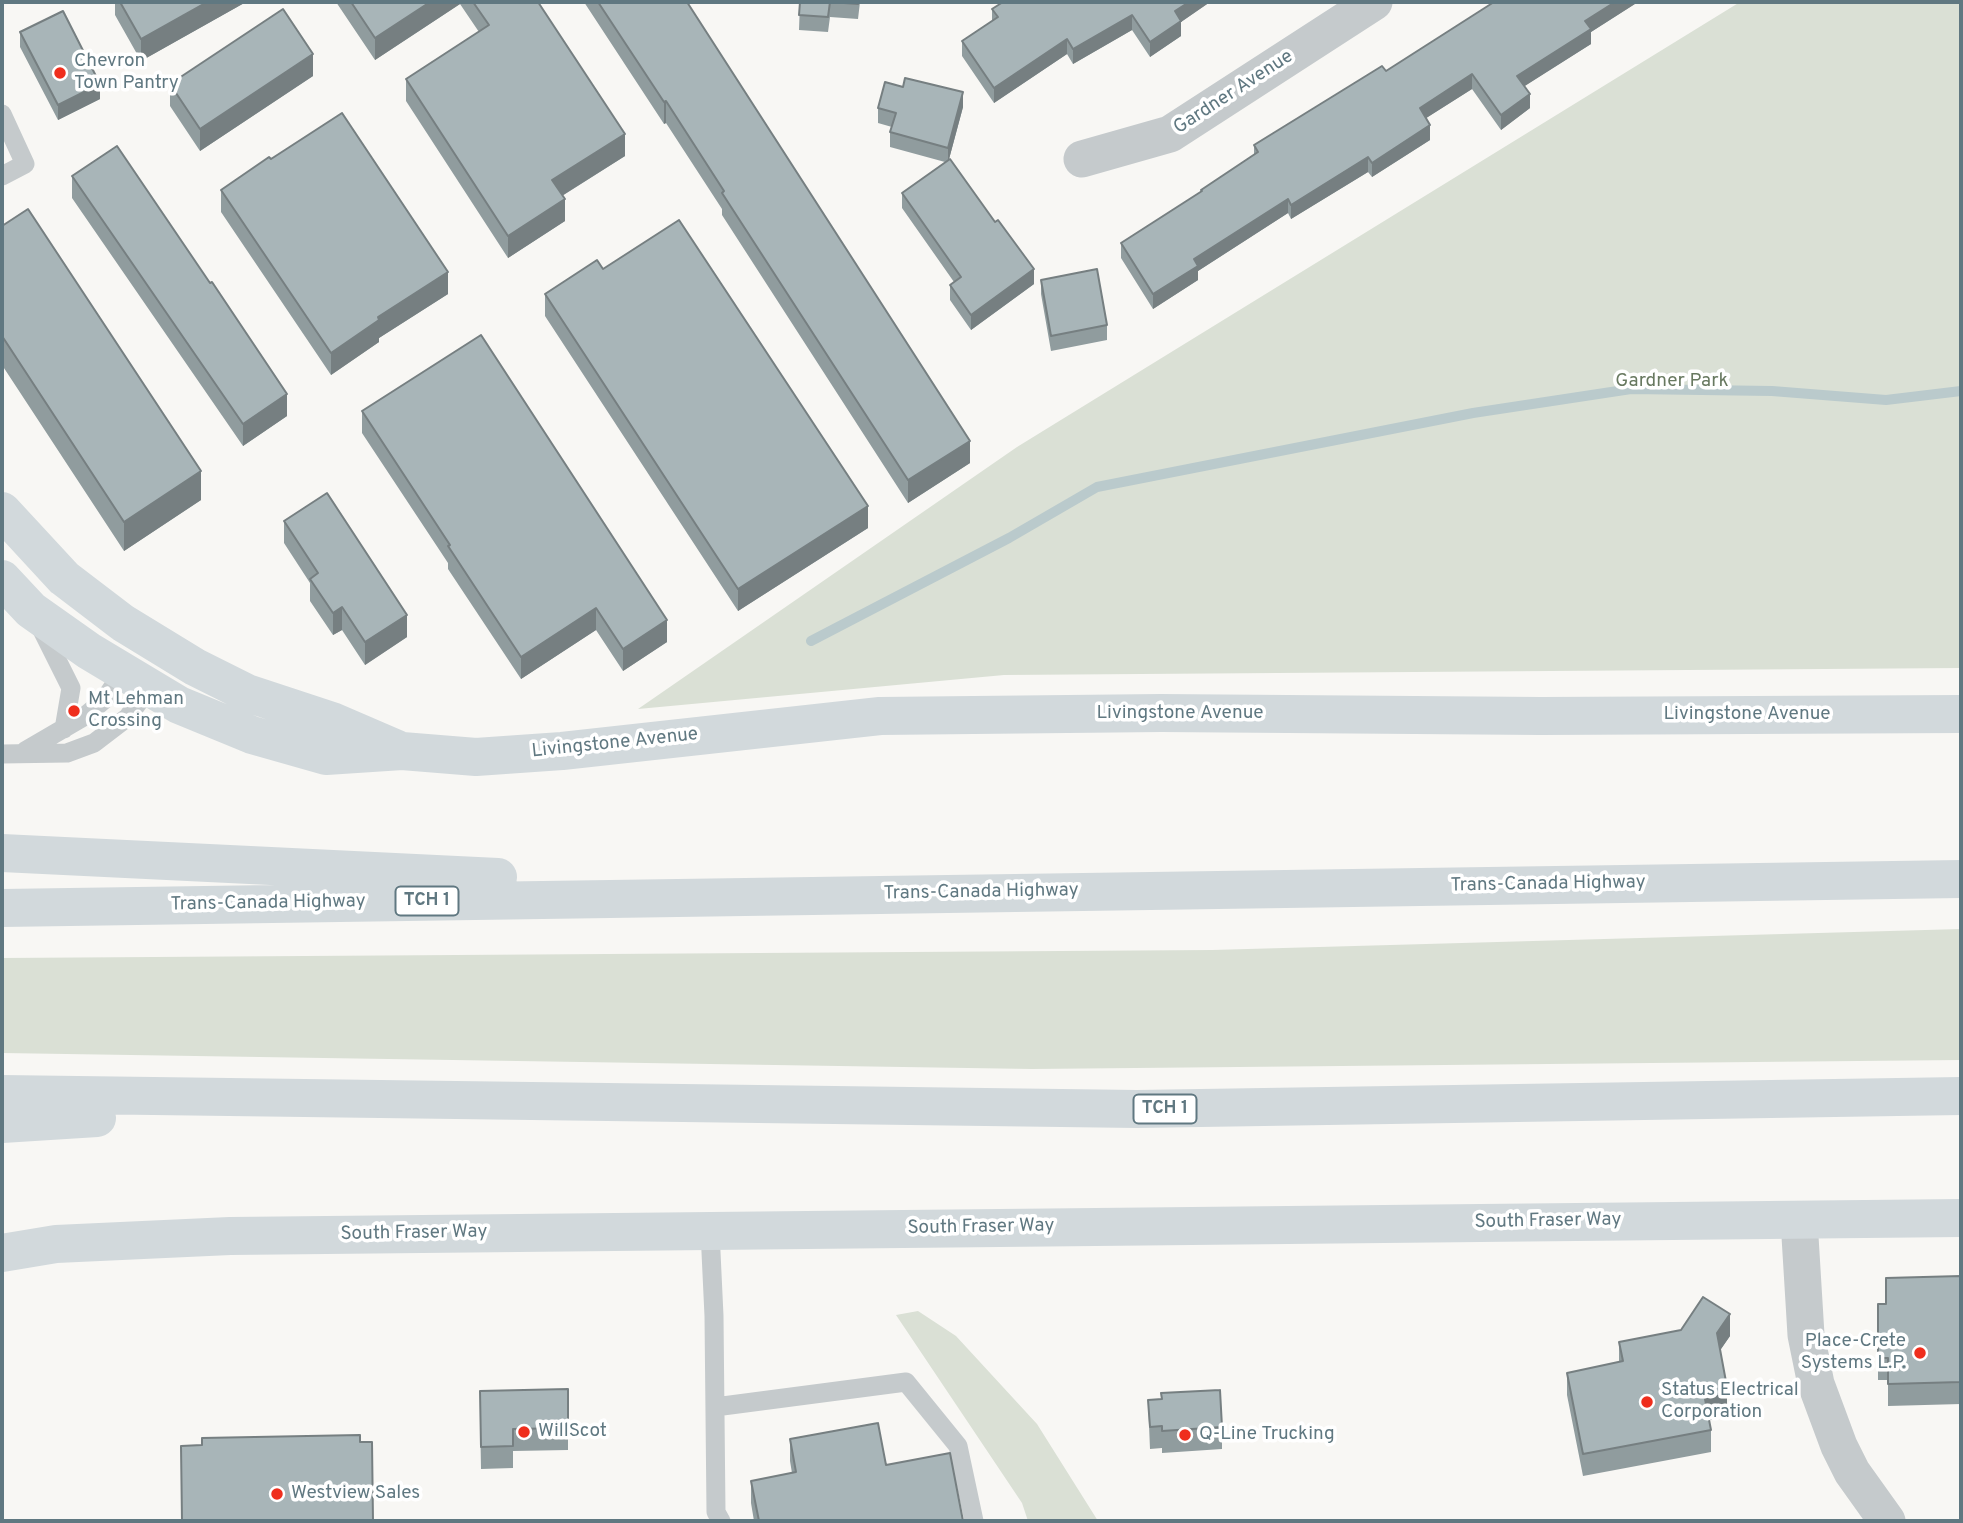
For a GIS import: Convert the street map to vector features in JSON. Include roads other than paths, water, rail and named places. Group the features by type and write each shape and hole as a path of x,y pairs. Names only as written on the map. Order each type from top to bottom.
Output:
{"main road":[{"name":"Livingstone Avenue","path":"2,511 64,578 123,623 195,667 247,693 332,721 402,751"},
{"name":"Livingstone Avenue","path":"2,579 31,610 136,680 179,705 252,735 326,756 402,751 476,757 562,751 880,716 1161,713 1541,716 1961,714"},
{"path":"136,680 158,644"},
{"path":"2,853 853,894"},
{"name":"Trans-Canada Highway","path":"2,908 1961,879"},
{"name":"TCH 1","path":"2,1094 1137,1109 1961,1096"},
{"path":"2,1124 368,1099"},
{"name":"South Fraser Way","path":"2,1253 56,1244 230,1236 1961,1218"},
{"path":"2,1231 230,1236"}],"street":[{"name":"Gardner Avenue","path":"1082,159 1170,134 1374,2"},
{"path":"1799,1220 1806,1335 1816,1384 1839,1446 1853,1472 1887,1521"}],"lane":[{"path":"2,114 8,144 25,164 2,176"},
{"path":"31,610 71,688 64,729"},
{"path":"11,754 64,729 136,680"},
{"path":"11,754 67,753 94,743 128,717 136,680"},
{"path":"710,1231 714,1316 716,1512 721,1521"},
{"path":"715,1407 906,1382 958,1446 974,1521"}],"waterway":[{"path":"811,641 1009,538 1097,487 1473,413 1631,389 1772,391 1886,400 1961,391"}],"place":[{"name":"Chevron Town Pantry","path":"60,73"},
{"name":"Mt Lehman Crossing","path":"74,711"},
{"name":"Place-Crete Systems L.P.","path":"1920,1353"},
{"name":"Status Electrical Corporation","path":"1647,1402"},
{"name":"WillScot","path":"524,1432"},
{"name":"Q-Line Trucking","path":"1185,1435"},
{"name":"Westview Sales","path":"277,1494"}],"park label":[{"name":"Gardner Park","path":"1672,382"}]}
